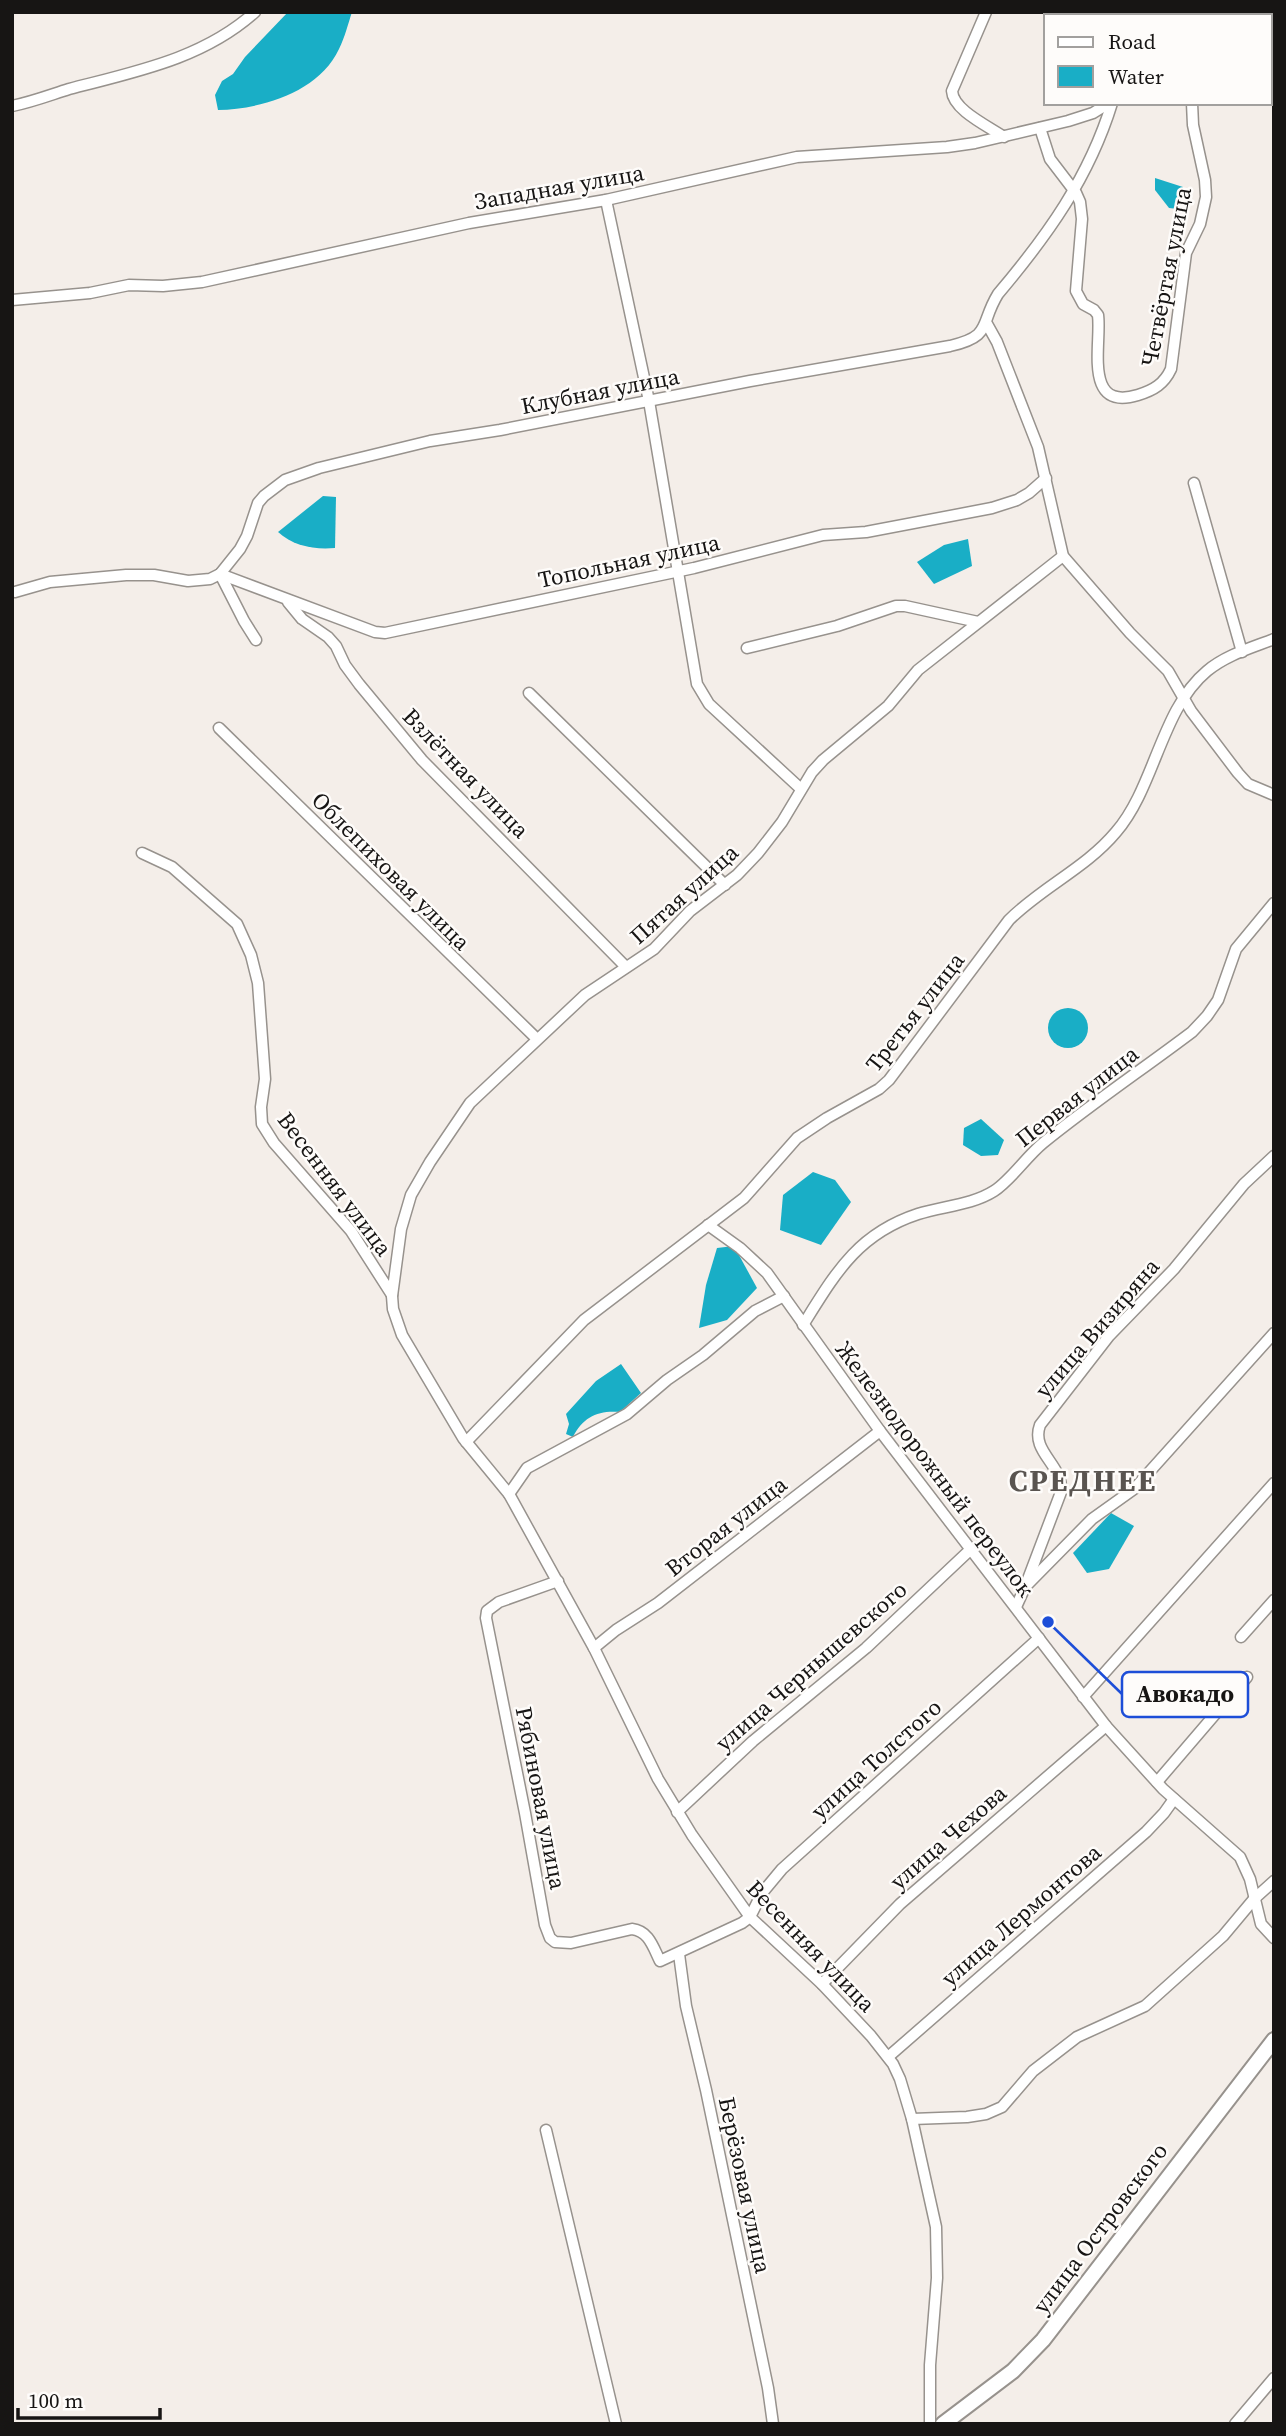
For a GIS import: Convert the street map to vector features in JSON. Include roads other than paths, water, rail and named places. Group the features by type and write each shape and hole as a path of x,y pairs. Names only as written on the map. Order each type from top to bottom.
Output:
{"street":[{"path":"12,106 173,60 210,44 255,12"},
{"path":"986,12 952,96 960,107 1004,136"},
{"name":"Западная улица","path":"12,300 90,293 129,285 163,286 202,282 479,221 606,200 797,158 951,147 1081,117 1107,105"},
{"path":"1109,105 1101,135 1074,190 1051,229 992,303 987,324 997,342 1038,447 1063,556 1130,633 1168,671 1183,699 1243,779 1274,796"},
{"name":"Четвёртая улица","path":"1074,190 1080,202 1082,219 1076,291 1083,303 1098,315 1096,367 1099,378 1111,394 1132,397 1157,388 1166,380 1171,369 1186,253 1204,209 1205,180 1196,145 1192,105"},
{"path":"1040,128 1050,159 1074,190"},
{"path":"606,200 649,401 693,670 702,695 801,789"},
{"name":"Клубная улица","path":"220,574 247,536 258,503 285,480 300,474 430,441 961,344 974,338 987,324"},
{"name":"Топольная улица","path":"220,574 375,632 385,633 678,571 823,535 874,531 1004,505 1030,493 1046,478"},
{"path":"1195,483 1242,652"},
{"name":"Пятая улица","path":"393,1296 401,1229 408,1204 419,1180 470,1103 585,995 654,949 690,911 747,865 769,839 823,760 888,706 918,670 1063,556"},
{"path":"15,592 69,579 141,574 199,581 220,574 256,640"},
{"name":"Взлётная улица","path":"287,600 303,619 328,636 359,684 422,760 626,967"},
{"path":"747,648 837,626 896,606 978,622"},
{"name":"Третья улица","path":"466,1443 584,1320 756,1186 797,1138 867,1097 889,1080 1010,920 1030,901 1074,870 1118,830 1138,797 1183,699 1208,670 1274,639"},
{"path":"529,693 725,885"},
{"name":"Облепиховая улица","path":"219,728 537,1039"},
{"name":"Весенняя улица","path":"142,853 172,867 237,924 251,955 258,984 265,1079 261,1107 262,1124 266,1133 356,1239 393,1296 393,1309 402,1335 466,1443 509,1494 594,1648 641,1746 677,1812 712,1867 750,1917 822,1984 888,2056 900,2079 912,2119 936,2227 937,2278 930,2365 930,2424"},
{"name":"Первая улица","path":"803,1325 845,1260 859,1247 900,1221 996,1190 1042,1143 1192,1032 1218,1000 1236,948 1274,903"},
{"name":"улица Визиряна","path":"1016,1607 1062,1484 1055,1466 1038,1442 1040,1425 1109,1336 1174,1269 1244,1184 1274,1156"},
{"name":"Железнодорожный переулок","path":"708,1226 755,1260 880,1431 1106,1726 1174,1799 1240,1857 1250,1879 1261,1924 1274,1938"},
{"path":"509,1494 527,1468 627,1415 755,1311 783,1296"},
{"path":"1025,1587 1092,1519 1134,1489 1274,1333"},
{"name":"Вторая улица","path":"594,1648 657,1603 880,1431"},
{"path":"1083,1697 1274,1483"},
{"name":"улица Чернышевского","path":"677,1812 753,1741 866,1648 971,1549"},
{"name":"Рябиновая улица","path":"558,1581 492,1605 486,1618 545,1925 550,1938 562,1943 632,1929 639,1930 649,1938 660,1961 679,1954"},
{"path":"1241,1637 1274,1600"},
{"name":"улица Толстого","path":"750,1917 762,1893 782,1869 1039,1639"},
{"path":"1157,1782 1247,1677"},
{"name":"улица Чехова","path":"822,1984 900,1904 1106,1726"},
{"name":"улица Лермонтова","path":"888,2056 1156,1823 1174,1799"},
{"path":"912,2119 967,2117 986,2114 1002,2107 1033,2071 1077,2037 1145,2006 1223,1937 1254,1899 1274,1881"},
{"path":"679,1954 735,1928 750,1917"},
{"name":"Берёзовая улица","path":"679,1954 686,2006 714,2126 774,2424"},
{"name":"улица Островского","path":"943,2424 1013,2371 1048,2334 1274,2040"},
{"path":"546,2130 615,2424"},
{"path":"1235,2424 1274,2378"}],"water":[{"path":"288,12 352,12 341,44 330,64 318,77 288,95 253,106 218,110 215,95 222,81 233,74 245,57"},
{"path":"1155,178 1183,187 1178,209 1169,208 1155,190"},
{"path":"323,496 336,497 335,548 305,546 290,541 278,532"},
{"path":"968,539 972,566 934,584 917,562 944,545"},
{"path":"1068,1008 1082,1014 1088,1028 1082,1042 1068,1048 1054,1042 1048,1028 1054,1014"},
{"path":"981,1119 1004,1140 998,1155 981,1156 963,1145 964,1128"},
{"path":"813,1172 835,1180 851,1202 821,1245 780,1230 783,1195"},
{"path":"734,1246 757,1288 727,1320 699,1328 706,1285 717,1248"},
{"path":"621,1364 641,1393 620,1412 605,1412 592,1416 581,1424 573,1437 566,1434 569,1424 566,1414 596,1381"},
{"path":"1111,1513 1134,1526 1109,1569 1087,1573 1073,1553"}],"place":[{"name":"Авокадо","path":"1048,1622"}],"district":[{"name":"СРЕДНЕЕ","path":"1083,1480"}]}
